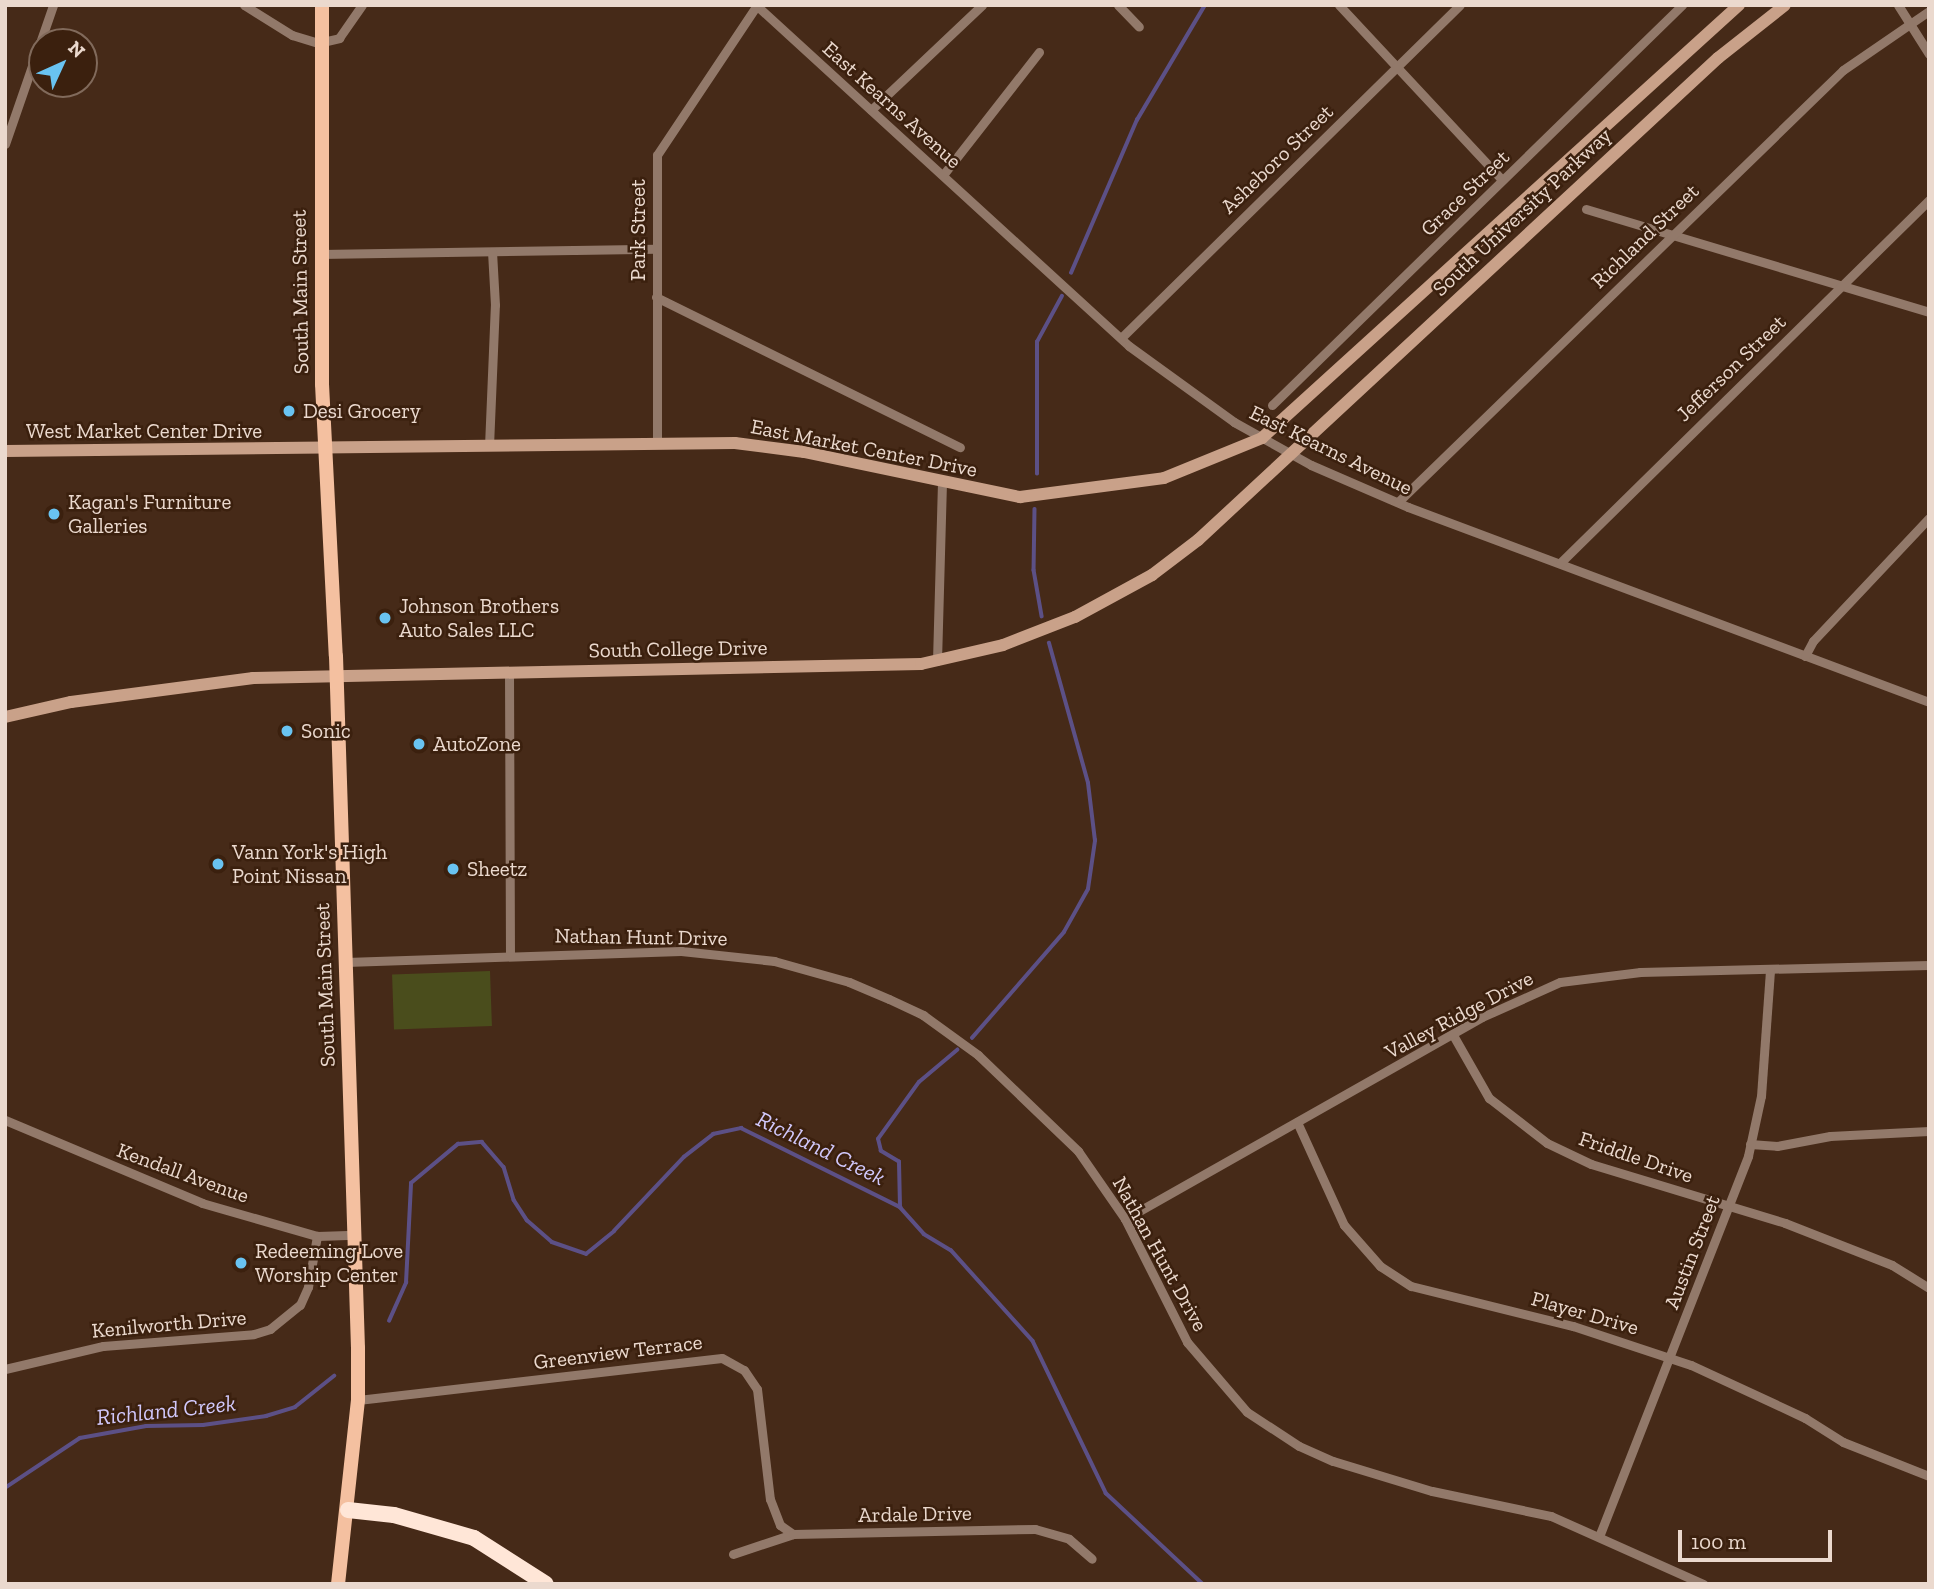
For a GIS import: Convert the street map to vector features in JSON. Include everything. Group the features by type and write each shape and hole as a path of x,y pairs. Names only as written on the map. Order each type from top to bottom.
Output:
{"highway":[{"path":"348,1510 394,1515 474,1538 546,1584"}],"main road":[{"name":"South Main Street","path":"322,5 318,43 324,449 336,676 358,1400 338,1584"},
{"name":"South University Parkway","path":"1262,438 1739,5"},
{"name":"South University Parkway","path":"1293,455 1718,58 1785,5"},
{"name":"East Market Center Drive","path":"324,449 734,443 804,452 1020,497 1082,492 1164,478 1262,438"},
{"name":"West Market Center Drive","path":"5,451 324,449"},
{"name":"South College Drive","path":"5,717 164,688 253,678 937,661 1003,645 1075,617 1152,575 1293,455"}],"street":[{"path":"5,144 9,122 54,5"},
{"path":"244,5 292,35 318,43 339,38 362,5"},
{"name":"East Kearns Avenue","path":"756,5 1121,338 1262,438 1293,455 1398,502 1929,702"},
{"name":"Park Street","path":"657,443 655,171 661,147 756,5"},
{"path":"871,110 982,5"},
{"path":"1118,5 1139,27"},
{"path":"1339,5 1502,180"},
{"name":"Asheboro Street","path":"1121,338 1460,5"},
{"name":"Grace Street","path":"1272,405 1682,5"},
{"path":"1898,5 1929,54"},
{"name":"Richland Street","path":"1398,502 1672,233 1843,70 1909,22 1929,11"},
{"path":"943,176 1039,52"},
{"name":"Jefferson Street","path":"1560,563 1929,200"},
{"path":"1586,209 1929,312"},
{"path":"320,254 655,249"},
{"path":"489,446 492,252"},
{"path":"656,297 960,447"},
{"path":"937,661 942,482"},
{"path":"1805,656 1813,641 1929,518"},
{"path":"509,671 510,954"},
{"name":"Nathan Hunt Drive","path":"346,962 510,954 681,951 774,961 849,982 923,1015 1010,1082 1078,1151 1125,1219 1203,1364 1230,1396 1269,1428 1299,1446 1374,1475 1551,1516 1600,1534 1703,1584"},
{"name":"Valley Ridge Drive","path":"1125,1219 1508,1004 1560,982 1640,972 1929,965"},
{"name":"Austin Street","path":"1600,1534 1670,1358 1750,1144 1761,1096 1770,970"},
{"name":"Friddle Drive","path":"1453,1035 1489,1098 1525,1130 1591,1164 1728,1206 1857,1250 1929,1288"},
{"name":"Kendall Avenue","path":"5,1120 202,1203 317,1236 355,1235"},
{"name":"Player Drive","path":"1297,1122 1344,1224 1373,1259 1399,1280 1448,1297 1573,1326 1670,1358 1742,1387 1855,1448 1929,1476"},
{"path":"1750,1144 1777,1146 1830,1136 1929,1130"},
{"name":"Kenilworth Drive","path":"5,1369 103,1346 254,1335 270,1329 300,1305 308,1287 317,1236"},
{"name":"Greenview Terrace","path":"358,1400 722,1358 744,1370 757,1389 770,1499 780,1525 793,1534"},
{"name":"Ardale Drive","path":"733,1554 793,1534 1045,1530 1069,1539 1092,1559"}],"green space":[{"path":"490,971 492,1026 394,1029 392,974"}],"waterway":[{"path":"1071,273 1137,120 1205,5"},
{"path":"1037,474 1037,342 1062,296"},
{"path":"1035,509 1034,570 1042,616"},
{"path":"972,1038 1064,932 1088,889 1095,841 1088,783 1049,643"},
{"path":"900,1207 899,1162 881,1151 878,1139 919,1082 957,1050"},
{"name":"Richland Creek","path":"389,1321 406,1283 411,1183 458,1144 482,1142 504,1167 514,1200 527,1220 552,1242 586,1254 614,1231 684,1157 713,1134 741,1128 900,1207 924,1234 951,1250 1033,1341 1106,1493 1203,1584"},
{"name":"Richland Creek","path":"5,1488 80,1438 146,1426 203,1425 266,1416 295,1407 334,1376"}],"place":[{"name":"Desi Grocery","path":"289,411"},
{"name":"Kagan's Furniture Galleries","path":"54,514"},
{"name":"Johnson Brothers Auto Sales LLC","path":"385,618"},
{"name":"Sonic","path":"287,731"},
{"name":"AutoZone","path":"419,744"},
{"name":"Vann York's High Point Nissan","path":"218,864"},
{"name":"Sheetz","path":"453,869"},
{"name":"Redeeming Love Worship Center","path":"241,1263"}]}
